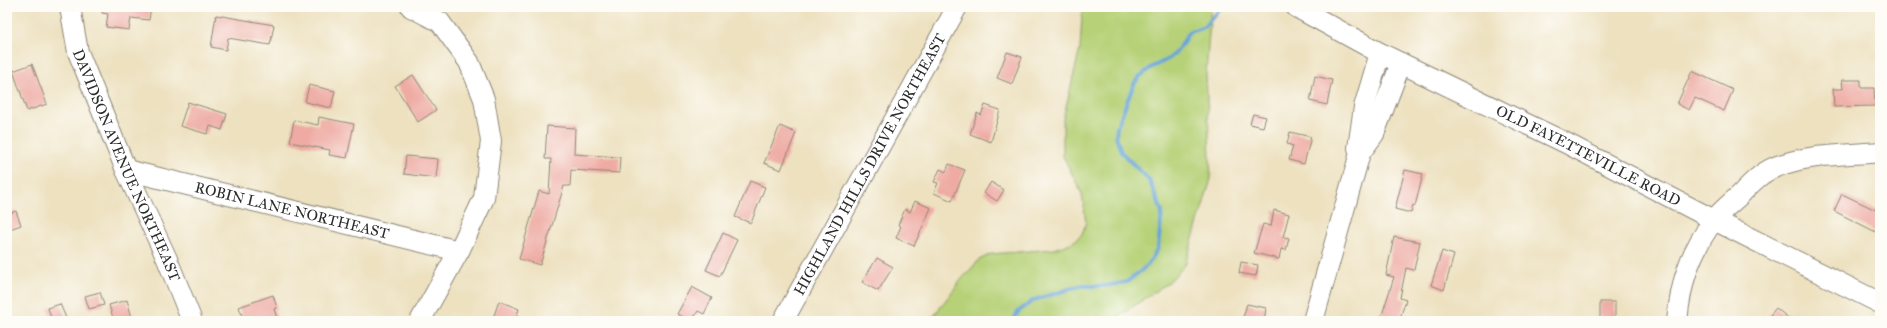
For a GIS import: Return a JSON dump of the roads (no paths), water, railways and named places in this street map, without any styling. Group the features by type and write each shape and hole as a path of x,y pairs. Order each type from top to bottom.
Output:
{"street":[{"name":"DAVIDSON AVENUE NORTHEAST","path":"70,7 78,52 126,170 167,259 192,321"},
{"path":"411,7 440,22 469,62 484,99 491,141 484,198 459,251 420,321"},
{"name":"HIGHLAND HILLS DRIVE NORTHEAST","path":"783,321 957,7"},
{"name":"OLD FAYETTEVILLE ROAD","path":"1296,7 1380,53 1564,142 1714,220 1880,303"},
{"path":"1360,153 1358,148 1364,107 1380,53"},
{"path":"1313,321 1360,153 1374,134 1401,63"},
{"path":"1677,321 1687,268 1697,243 1706,233 1714,220 1752,181 1764,172 1783,164 1810,158 1880,152"},
{"name":"ROBIN LANE NORTHEAST","path":"126,170 459,251"}],"waterway":[{"path":"1012,321 1019,311 1034,300 1079,286 1105,286 1127,282 1148,265 1158,248 1162,212 1149,180 1121,152 1116,136 1117,127 1134,84 1139,77 1152,67 1170,58 1181,46 1188,33 1204,27 1222,7"}]}
